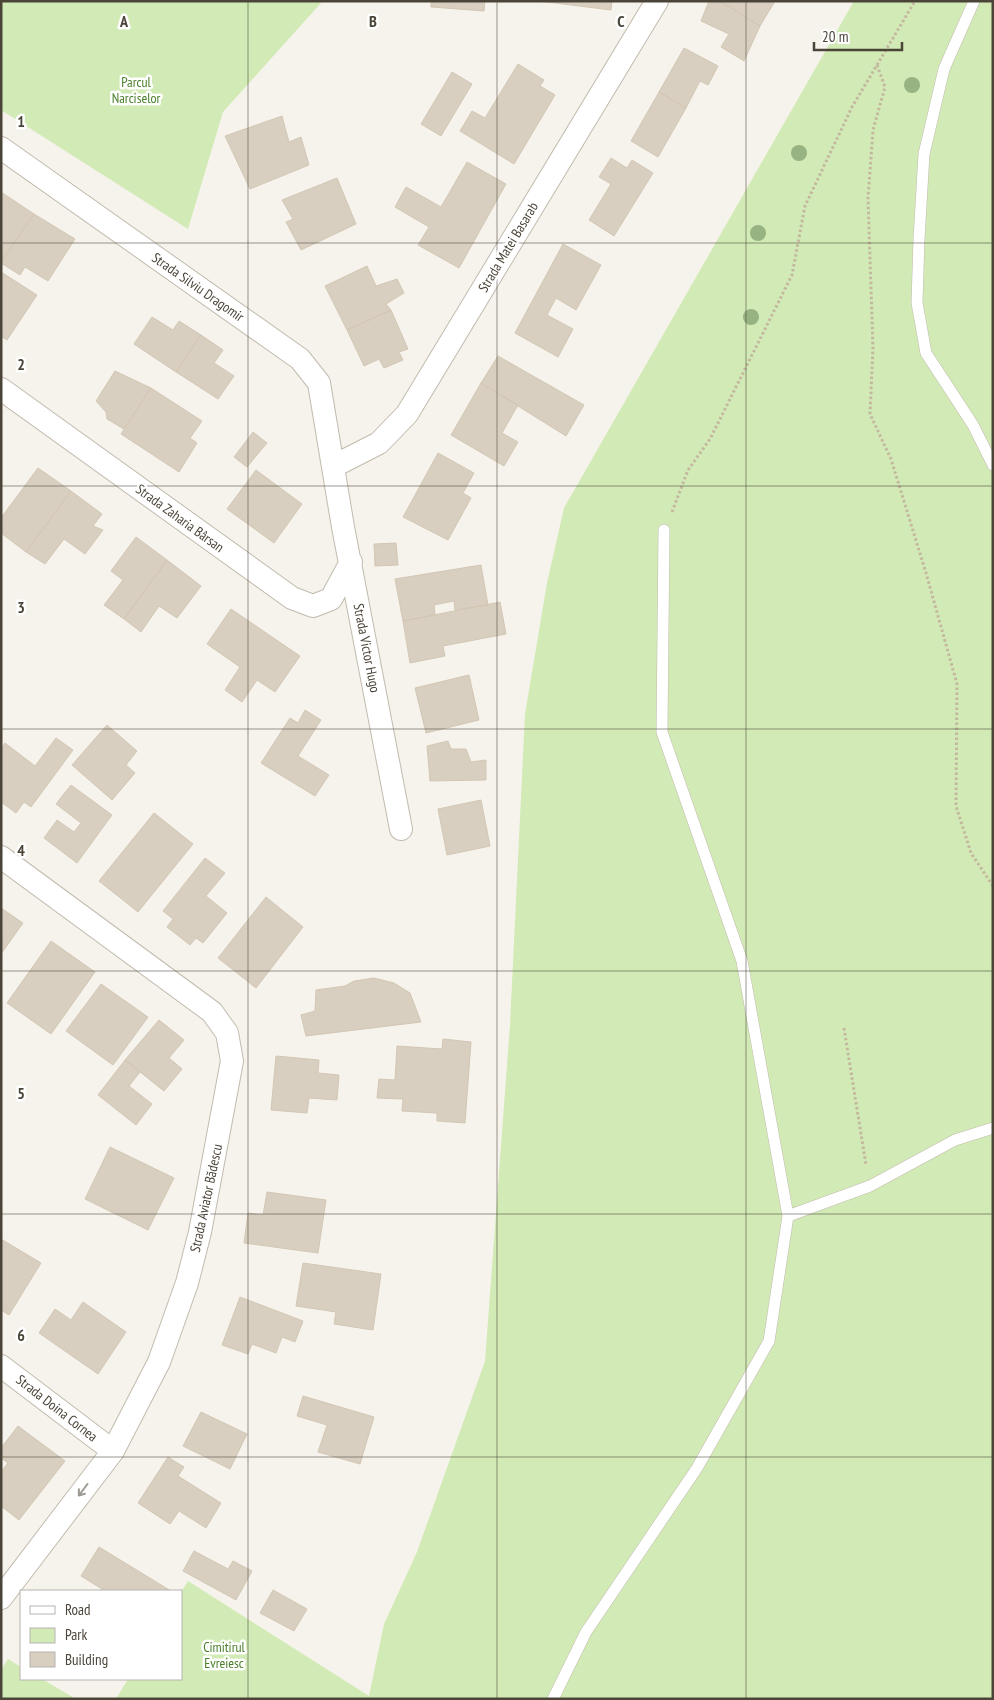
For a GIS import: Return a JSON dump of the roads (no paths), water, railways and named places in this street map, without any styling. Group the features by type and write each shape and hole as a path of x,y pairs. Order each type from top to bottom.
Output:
{"street":[{"name":"Strada Matei Basarab","path":"334,466 380,443 407,414 657,1"},
{"name":"Strada Silviu Dragomir","path":"1,148 300,359 319,383 334,466"},
{"name":"Strada Zaharia Bârsan","path":"1,389 292,598 313,606 331,599 351,562"},
{"name":"Strada Victor Hugo","path":"334,466 402,829"},
{"name":"Strada Aviator Bădescu","path":"1,857 212,1012 227,1033 232,1061 200,1232 187,1283 159,1362 113,1451 1,1598"},
{"name":"Strada Doina Cornea","path":"1,1366 113,1451"}],"lane":[{"path":"974,1 944,69 924,154 918,239 917,303 926,353 973,425 993,464"},
{"path":"554,1699 586,1632 697,1468 769,1341 788,1216 742,960 662,732 664,530"},
{"path":"788,1216 870,1186 955,1140 993,1128"}],"park label":[{"name":"Parcul Narciselor","path":"136,90"},
{"name":"Cimitirul Evreiesc","path":"224,1655"}]}
